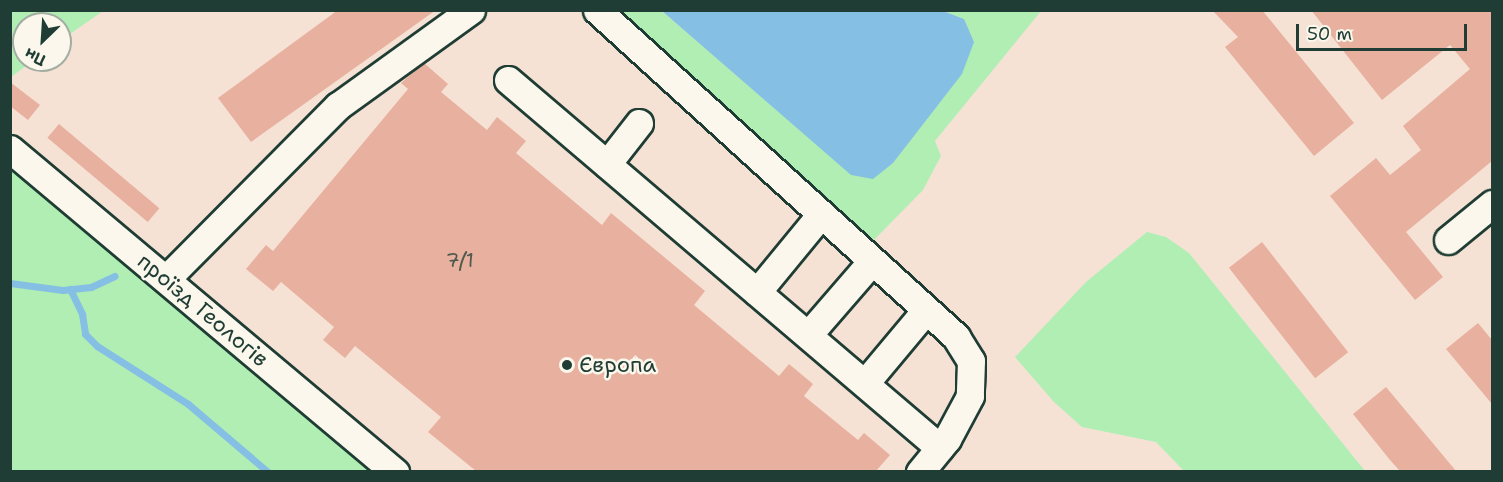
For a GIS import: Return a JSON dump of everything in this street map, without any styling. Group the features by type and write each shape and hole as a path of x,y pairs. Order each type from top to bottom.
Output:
{"street":[{"path":"166,279 338,106 471,10"},
{"path":"597,10 956,337 971,361 970,396 940,448 920,471"},
{"path":"508,80 940,448"},
{"path":"607,164 639,123"},
{"name":"проїзд Геологів","path":"10,148 395,471"},
{"path":"1448,240 1492,204"},
{"path":"758,292 821,214"},
{"path":"808,335 872,261"},
{"path":"865,383 926,310"}],"shaded area":[{"path":"103,10 1492,11 1492,471 411,471 11,135 10,77 17,72 72,72 72,32"}],"green space":[{"path":"11,10 103,10 72,33 72,12 12,12 12,72 18,72 11,77"},
{"path":"614,11 662,11 851,174 893,163 922,122 964,19 943,11 1041,11 935,141 941,156 923,190 872,242"},
{"path":"11,159 385,471 11,471"},
{"path":"1147,232 1166,237 1189,253 1365,471 1184,471 1156,442 1082,427 1054,402 1015,357 1086,282"}],"water":[{"path":"662,11 943,11 964,19 974,42 962,74 893,163 873,179 851,175"}],"building":[{"path":"338,10 436,10 251,142 218,98"},
{"path":"1212,10 1262,10 1354,123 1314,156 1225,47 1238,37"},
{"path":"1311,10 1492,10 1492,161 1406,232 1443,277 1415,300 1330,196 1376,158 1390,175 1421,150 1403,126 1470,69 1450,45 1382,100"},
{"path":"424,63 448,84 441,92 487,130 497,117 526,141 516,153 602,225 611,213 705,291 694,305 779,376 789,364 813,384 804,396 858,440 864,433 890,455 876,471 476,471 428,432 441,417 355,346 345,358 323,340 334,327 281,282 273,291 246,269 266,245 273,251 408,89 401,83"},
{"path":"10,82 40,105 28,120 10,106"},
{"path":"59,124 159,208 148,222 47,138"},
{"path":"1262,242 1348,352 1315,378 1229,268"},
{"path":"1478,323 1492,340 1492,404 1446,349"},
{"path":"1386,387 1456,471 1400,471 1390,460 1353,414"}],"waterway":[{"path":"10,283 63,290 91,287 115,276"},
{"path":"70,289 82,314 85,334 97,346 188,404 268,472"}],"place":[{"name":"Європа","path":"567,365"}]}
